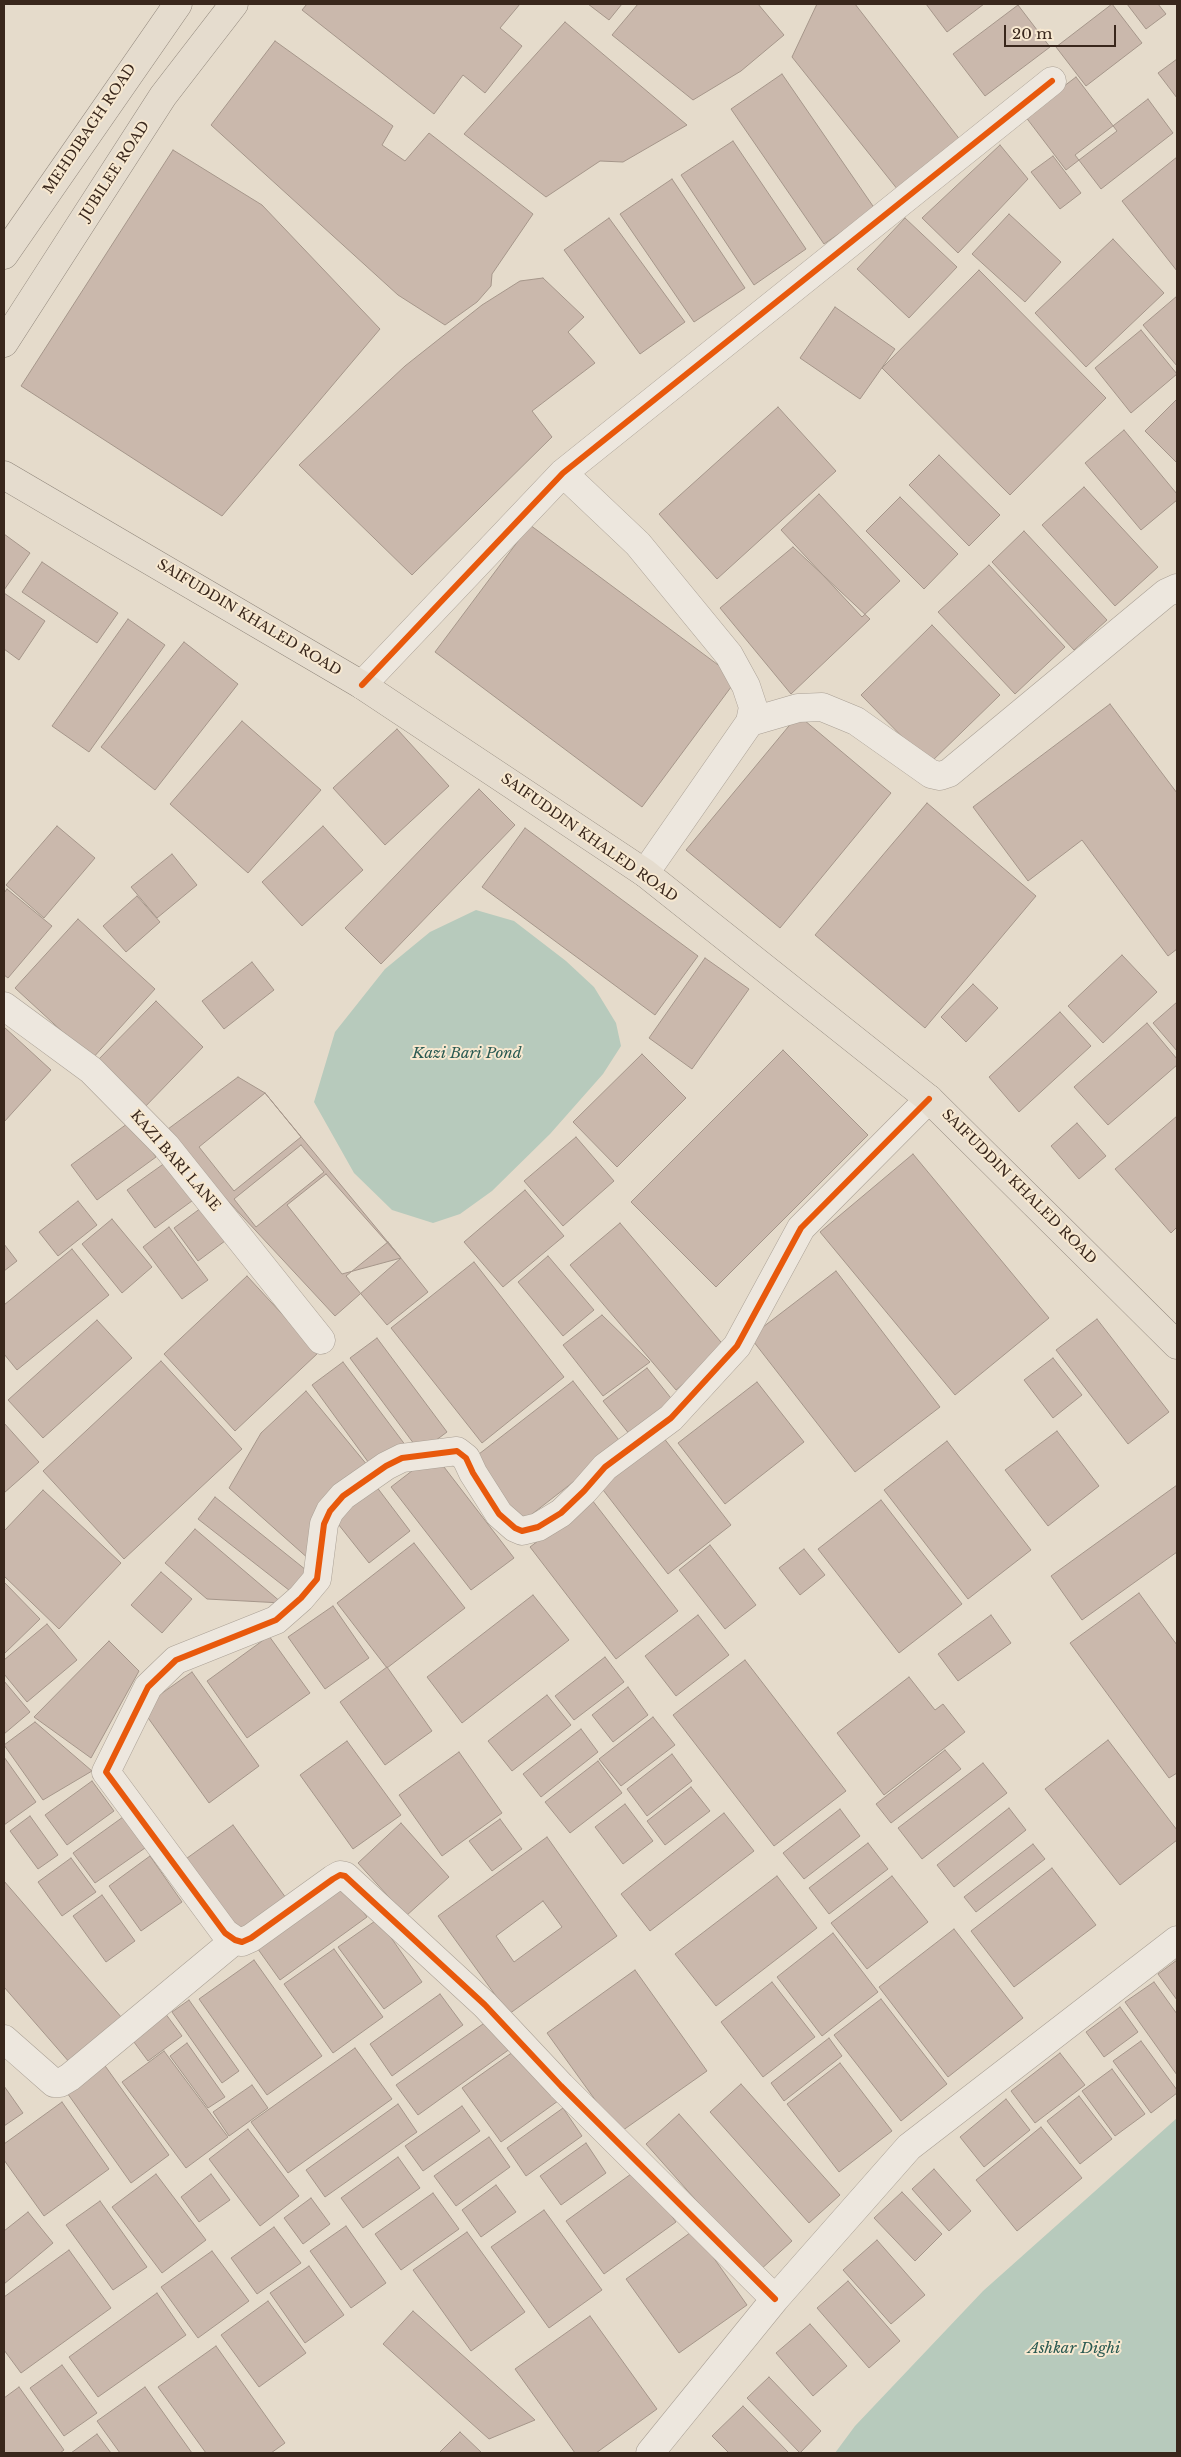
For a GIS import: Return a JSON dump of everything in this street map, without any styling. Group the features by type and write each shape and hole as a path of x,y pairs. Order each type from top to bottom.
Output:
{"main road":[{"name":"MEHDIBAGH ROAD","path":"4,255 178,4"},
{"name":"JUBILEE ROAD","path":"4,343 163,96 234,4"},
{"name":"SAIFUDDIN KHALED ROAD","path":"4,475 362,685 645,874 929,1098 1177,1345"}],"street":[{"path":"362,685 563,473 1052,80"},
{"path":"563,473 638,544 729,654 753,707 750,722 645,874"},
{"path":"750,722 798,708 822,707 856,721 931,774 940,776 949,774 1166,593 1177,588"},
{"name":"KAZI BARI LANE","path":"4,1006 91,1070 152,1132 321,1340"},
{"path":"775,2299 561,2086 485,2005 345,1876 340,1875 333,1879 251,1938 242,1942 235,1940 225,1933 106,1772 148,1687 176,1660 276,1620 301,1598 317,1579 324,1524 330,1511 343,1496 368,1476 402,1458 445,1451 457,1451 463,1453 477,1480 499,1514 522,1532 538,1527 561,1513 605,1467 671,1418 737,1346 801,1228 929,1098"},
{"path":"4,2039 54,2083 60,2083 235,1940"},
{"path":"650,2453 775,2299 909,2147 1177,1940"}],"water":[{"name":"Kazi Bari Pond","path":"476,910 514,921 566,961 594,987 616,1023 621,1046 603,1074 550,1134 492,1191 460,1214 433,1223 392,1210 354,1173 314,1102 335,1032 385,969 430,932"},
{"name":"Ashkar Dighi","path":"1177,2118 1177,2453 835,2453 855,2426 983,2291"}],"building":[{"path":"307,4 520,4 500,28 522,46 485,93 463,75 434,114 302,10"},
{"path":"588,4 622,4 609,20"},
{"path":"638,4 758,4 784,35 741,71 693,100 612,35"},
{"path":"817,4 855,4 961,141 898,190 792,57"},
{"path":"926,4 984,4 947,32"},
{"path":"1112,4 1142,43 1086,86 1056,47"},
{"path":"1127,4 1158,4 1166,14 1146,29"},
{"path":"1018,5 1050,47 985,96 953,54"},
{"path":"565,22 687,125 623,162 600,161 546,197 464,134"},
{"path":"275,41 393,126 382,145 405,161 429,133 533,214 492,274 491,286 477,302 445,325 398,295 211,125"},
{"path":"1177,59 1177,98 1158,73"},
{"path":"782,74 875,209 824,244 731,109"},
{"path":"1076,77 1117,131 1066,170 1025,116"},
{"path":"1148,99 1173,133 1101,189 1075,155"},
{"path":"733,141 806,249 754,285 681,175"},
{"path":"1000,145 1028,179 958,253 922,218"},
{"path":"173,150 262,205 380,329 222,516 21,386"},
{"path":"1053,156 1081,193 1060,209 1031,172"},
{"path":"1177,157 1177,271 1122,201"},
{"path":"672,179 745,288 694,322 620,214"},
{"path":"1009,214 1061,262 1025,302 972,254"},
{"path":"609,218 685,322 640,354 564,250"},
{"path":"905,218 957,267 909,318 857,269"},
{"path":"1113,239 1164,293 1086,367 1035,313"},
{"path":"979,270 1106,398 1010,495 882,368"},
{"path":"543,278 584,317 568,332 595,363 532,411 552,437 412,575 299,465 405,366 482,305 520,281"},
{"path":"1177,296 1177,366 1143,325"},
{"path":"835,307 895,349 860,399 800,358"},
{"path":"1141,330 1177,374 1131,413 1095,368"},
{"path":"1177,399 1177,463 1145,431"},
{"path":"778,407 836,471 717,579 659,514"},
{"path":"1124,430 1177,494 1177,500 1141,530 1085,463"},
{"path":"939,455 1000,515 969,546 909,485"},
{"path":"1084,487 1158,567 1115,606 1042,525"},
{"path":"819,494 900,581 862,617 781,530"},
{"path":"900,497 958,554 924,589 866,531"},
{"path":"530,525 737,679 642,807 435,652"},
{"path":"1024,531 1107,620 1074,650 992,562"},
{"path":"4,534 30,553 4,590"},
{"path":"793,547 870,619 791,694 720,608"},
{"path":"42,562 118,613 97,643 22,592"},
{"path":"989,565 1065,647 1015,694 938,612"},
{"path":"4,593 45,621 19,660 4,649"},
{"path":"128,619 165,645 89,752 52,726"},
{"path":"932,625 1000,695 929,764 861,695"},
{"path":"184,642 238,684 155,790 101,747"},
{"path":"1110,704 1177,793 1177,949 1168,956 1082,840 1028,881 973,807"},
{"path":"798,715 891,793 780,928 686,850"},
{"path":"242,721 321,790 248,873 170,804"},
{"path":"397,729 449,786 385,845 333,788"},
{"path":"479,789 515,825 381,964 345,928"},
{"path":"927,803 1036,896 925,1028 815,935"},
{"path":"57,826 95,858 44,918 6,885"},
{"path":"323,826 363,870 302,926 262,882"},
{"path":"525,828 698,956 655,1015 482,887"},
{"path":"172,854 197,885 157,918 131,887"},
{"path":"7,889 52,926 8,978 4,975 4,893"},
{"path":"137,896 160,922 126,952 103,926"},
{"path":"78,919 155,989 92,1059 15,988"},
{"path":"1122,955 1157,992 1103,1043 1068,1006"},
{"path":"705,958 749,989 692,1069 649,1038"},
{"path":"252,962 274,990 224,1029 202,1001"},
{"path":"973,984 998,1008 966,1042 941,1017"},
{"path":"156,1001 203,1047 141,1111 94,1064"},
{"path":"1177,1002 1177,1051 1153,1023"},
{"path":"1060,1012 1091,1046 1019,1112 989,1077"},
{"path":"1147,1023 1177,1059 1177,1065 1108,1125 1074,1087"},
{"path":"4,1027 51,1070 4,1122"},
{"path":"783,1050 868,1135 716,1287 631,1202"},
{"path":"642,1054 686,1098 617,1167 573,1122"},
{"path":"238,1077 265,1093 401,1258 335,1316 164,1132"},
{"path":"265,1093 301,1137 234,1191 199,1147"},
{"path":"1177,1116 1177,1227 1171,1233 1115,1169"},
{"path":"131,1121 156,1157 97,1200 71,1165"},
{"path":"1077,1123 1106,1156 1079,1179 1051,1146"},
{"path":"576,1137 614,1181 563,1226 524,1181"},
{"path":"301,1145 324,1172 256,1227 234,1199"},
{"path":"913,1154 1049,1318 955,1395 820,1232"},
{"path":"169,1160 196,1198 155,1228 127,1190"},
{"path":"326,1174 401,1258 342,1274 287,1205"},
{"path":"525,1190 564,1236 503,1287 464,1242"},
{"path":"78,1201 97,1225 58,1256 39,1232"},
{"path":"205,1205 229,1238 198,1261 174,1228"},
{"path":"112,1219 152,1267 122,1293 82,1244"},
{"path":"620,1223 726,1348 676,1390 570,1265"},
{"path":"169,1227 208,1280 182,1299 143,1247"},
{"path":"388,1242 428,1292 387,1325 346,1276"},
{"path":"4,1244 17,1261 4,1271"},
{"path":"72,1249 109,1295 17,1370 4,1354 4,1305"},
{"path":"548,1256 594,1310 563,1336 518,1282"},
{"path":"474,1262 564,1377 482,1443 391,1328"},
{"path":"836,1271 940,1407 855,1472 750,1337"},
{"path":"247,1276 318,1353 235,1431 164,1354"},
{"path":"602,1315 650,1362 603,1396 563,1345"},
{"path":"1097,1319 1169,1412 1128,1444 1056,1350"},
{"path":"97,1320 132,1358 43,1438 8,1400"},
{"path":"377,1338 447,1432 420,1452 350,1358"},
{"path":"1053,1358 1082,1395 1053,1418 1024,1380"},
{"path":"161,1361 242,1449 124,1559 43,1471"},
{"path":"343,1362 406,1446 374,1470 312,1385"},
{"path":"647,1368 678,1407 634,1440 603,1401"},
{"path":"573,1381 622,1444 518,1525 470,1461"},
{"path":"757,1382 804,1442 725,1504 678,1443"},
{"path":"306,1391 368,1466 310,1560 229,1488 261,1433"},
{"path":"4,1423 39,1462 4,1493"},
{"path":"1057,1431 1099,1486 1048,1526 1005,1470"},
{"path":"663,1437 731,1525 668,1574 600,1486"},
{"path":"947,1441 1031,1550 968,1599 884,1490"},
{"path":"434,1454 514,1558 471,1590 391,1487"},
{"path":"373,1482 410,1531 369,1563 331,1515"},
{"path":"1177,1485 1177,1552 1082,1620 1051,1576"},
{"path":"43,1490 121,1563 59,1629 4,1576 4,1531"},
{"path":"215,1497 311,1574 294,1594 198,1519"},
{"path":"592,1500 678,1611 616,1659 530,1547"},
{"path":"881,1500 962,1604 899,1653 818,1549"},
{"path":"195,1529 282,1603 207,1599 165,1563"},
{"path":"414,1543 465,1608 387,1668 337,1603"},
{"path":"710,1545 756,1605 725,1629 679,1570"},
{"path":"804,1549 825,1575 800,1595 779,1568"},
{"path":"161,1572 192,1599 162,1633 131,1605"},
{"path":"4,1582 40,1619 4,1654"},
{"path":"1139,1593 1177,1645 1177,1773 1169,1778 1070,1643"},
{"path":"533,1595 569,1640 462,1723 427,1677"},
{"path":"333,1606 369,1658 325,1689 288,1637"},
{"path":"698,1615 729,1655 676,1696 645,1656"},
{"path":"991,1615 1011,1643 958,1681 938,1654"},
{"path":"47,1624 77,1660 27,1702 4,1674 4,1660"},
{"path":"269,1636 310,1693 247,1738 207,1681"},
{"path":"109,1641 139,1671 91,1758 34,1717"},
{"path":"605,1657 624,1682 574,1720 555,1696"},
{"path":"745,1660 846,1791 774,1846 673,1715"},
{"path":"387,1667 432,1731 385,1765 340,1702"},
{"path":"192,1672 259,1766 209,1803 141,1708"},
{"path":"909,1677 935,1710 943,1704 965,1732 884,1795 837,1733"},
{"path":"4,1681 30,1712 4,1734"},
{"path":"628,1687 648,1715 613,1742 592,1715"},
{"path":"547,1695 571,1725 512,1771 488,1741"},
{"path":"653,1717 675,1745 621,1786 599,1759"},
{"path":"35,1722 92,1771 43,1800 4,1745"},
{"path":"581,1729 598,1752 541,1797 523,1774"},
{"path":"1108,1740 1177,1830 1177,1840 1120,1885 1045,1789"},
{"path":"347,1741 401,1815 353,1849 300,1775"},
{"path":"945,1750 961,1769 891,1823 876,1804"},
{"path":"459,1752 502,1813 442,1856 399,1795"},
{"path":"672,1754 692,1781 647,1816 627,1789"},
{"path":"4,1757 36,1802 4,1825"},
{"path":"598,1761 622,1793 570,1833 545,1802"},
{"path":"983,1763 1007,1793 922,1859 898,1828"},
{"path":"92,1781 114,1811 67,1845 45,1815"},
{"path":"691,1787 710,1811 665,1845 647,1821"},
{"path":"625,1804 653,1841 623,1864 595,1827"},
{"path":"1009,1808 1026,1830 954,1887 937,1865"},
{"path":"840,1809 860,1836 804,1879 783,1853"},
{"path":"724,1813 754,1851 650,1931 621,1894"},
{"path":"30,1816 58,1855 38,1869 10,1831"},
{"path":"123,1817 145,1848 95,1883 73,1853"},
{"path":"500,1819 522,1849 492,1871 469,1841"},
{"path":"401,1823 449,1877 406,1916 358,1863"},
{"path":"233,1825 286,1898 235,1933 183,1861"},
{"path":"547,1837 617,1936 509,2014 438,1916","holes":["543,1901 562,1927 514,1962 496,1936"]},
{"path":"868,1843 888,1869 829,1914 809,1888"},
{"path":"1033,1844 1045,1859 976,1912 964,1897"},
{"path":"150,1856 182,1902 141,1931 109,1886"},
{"path":"71,1858 96,1892 62,1916 38,1882"},
{"path":"1052,1868 1096,1925 1014,1987 971,1931"},
{"path":"777,1876 817,1928 716,2006 675,1954"},
{"path":"892,1876 928,1922 867,1969 831,1923"},
{"path":"4,1881 122,2018 70,2063 4,1987"},
{"path":"342,1883 367,1917 280,1980 255,1945"},
{"path":"102,1895 135,1941 106,1962 73,1916"},
{"path":"378,1919 422,1982 384,2009 338,1947"},
{"path":"954,1929 1023,2018 948,2077 879,1987"},
{"path":"833,1933 878,1992 822,2036 777,1977"},
{"path":"334,1949 383,2017 333,2053 284,1984"},
{"path":"254,1960 322,2056 267,2095 199,1999"},
{"path":"1177,1960 1177,2000 1158,1974"},
{"path":"635,1970 707,2071 619,2133 547,2033"},
{"path":"772,1982 815,2037 763,2077 721,2022"},
{"path":"1154,1982 1177,2014 1177,2075 1125,2002"},
{"path":"440,1994 463,2025 392,2076 370,2044"},
{"path":"881,1999 947,2084 901,2121 834,2035"},
{"path":"189,2000 239,2071 222,2083 172,2012"},
{"path":"1120,2007 1138,2032 1104,2057 1086,2032"},
{"path":"165,2013 182,2036 148,2061 131,2038"},
{"path":"493,2017 514,2046 418,2115 396,2085"},
{"path":"829,2038 842,2056 784,2101 771,2083"},
{"path":"1141,2041 1177,2090 1177,2093 1151,2113 1113,2061"},
{"path":"187,2043 225,2097 208,2108 170,2056"},
{"path":"520,2047 558,2101 501,2142 462,2088"},
{"path":"355,2048 392,2099 288,2173 251,2122"},
{"path":"164,2051 228,2137 186,2168 122,2082"},
{"path":"1060,2053 1085,2085 1035,2123 1011,2091"},
{"path":"103,2063 169,2155 131,2183 65,2090"},
{"path":"840,2063 892,2131 839,2172 787,2104"},
{"path":"1112,2069 1145,2114 1115,2136 1082,2091"},
{"path":"741,2084 840,2195 809,2223 710,2112"},
{"path":"252,2085 268,2108 229,2136 213,2112"},
{"path":"4,2086 23,2113 4,2126"},
{"path":"1079,2096 1112,2139 1080,2164 1047,2121"},
{"path":"1006,2099 1030,2130 984,2167 960,2137"},
{"path":"62,2102 109,2169 44,2216 4,2160 4,2144"},
{"path":"398,2104 417,2132 325,2197 306,2170"},
{"path":"462,2106 480,2131 423,2171 405,2146"},
{"path":"563,2108 582,2136 526,2176 507,2148"},
{"path":"679,2114 792,2241 759,2271 646,2144"},
{"path":"1041,2127 1082,2178 1017,2231 976,2180"},
{"path":"248,2129 299,2196 260,2226 209,2159"},
{"path":"489,2137 510,2167 456,2206 434,2176"},
{"path":"586,2143 606,2173 561,2205 540,2176"},
{"path":"398,2157 420,2188 363,2228 341,2198"},
{"path":"638,2169 676,2222 604,2274 566,2221"},
{"path":"934,2169 971,2211 949,2231 912,2189"},
{"path":"156,2174 206,2240 162,2273 112,2207"},
{"path":"211,2174 230,2200 199,2222 181,2197"},
{"path":"496,2185 516,2212 481,2237 462,2210"},
{"path":"902,2192 942,2234 915,2261 874,2218"},
{"path":"433,2193 459,2229 401,2270 375,2234"},
{"path":"311,2198 330,2224 303,2244 284,2218"},
{"path":"100,2201 147,2267 113,2290 66,2225"},
{"path":"544,2210 602,2290 549,2328 491,2247"},
{"path":"28,2212 53,2243 4,2284 4,2231"},
{"path":"346,2226 386,2283 351,2308 310,2251"},
{"path":"274,2227 301,2263 257,2294 231,2258"},
{"path":"694,2230 747,2305 679,2353 626,2279"},
{"path":"467,2232 525,2312 471,2351 413,2270"},
{"path":"877,2240 925,2295 891,2324 843,2270"},
{"path":"69,2250 111,2308 21,2373 4,2350 4,2297"},
{"path":"212,2251 249,2301 198,2338 161,2287"},
{"path":"309,2266 344,2315 305,2343 270,2293"},
{"path":"848,2281 900,2341 869,2368 817,2308"},
{"path":"157,2293 186,2335 98,2397 69,2357"},
{"path":"268,2301 306,2353 259,2387 221,2335"},
{"path":"413,2311 535,2420 489,2439 383,2344"},
{"path":"590,2316 657,2409 596,2453 575,2453 515,2369"},
{"path":"810,2324 847,2366 813,2396 776,2353"},
{"path":"216,2346 285,2443 271,2453 206,2453 158,2387"},
{"path":"62,2365 97,2413 64,2436 30,2388"},
{"path":"769,2377 821,2431 800,2453 747,2398"},
{"path":"19,2387 64,2450 60,2453 4,2453 4,2398"},
{"path":"145,2387 192,2453 120,2453 97,2421"},
{"path":"743,2406 789,2453 729,2453 712,2436"},
{"path":"460,2432 482,2453 439,2453"},
{"path":"97,2434 111,2453 71,2453"}],"cycle path":[{"path":"362,685 563,473 1052,81"},
{"path":"775,2299 561,2086 485,2005 345,1876 340,1875 333,1879 251,1938 242,1942 235,1940 225,1933 106,1772 148,1687 176,1660 276,1620 301,1598 317,1579 324,1524 330,1511 343,1496 386,1466 402,1458 457,1451 466,1458 473,1473 499,1514 515,1528 522,1531 538,1527 561,1513 605,1467 671,1418 737,1346 801,1228 929,1099"}]}
